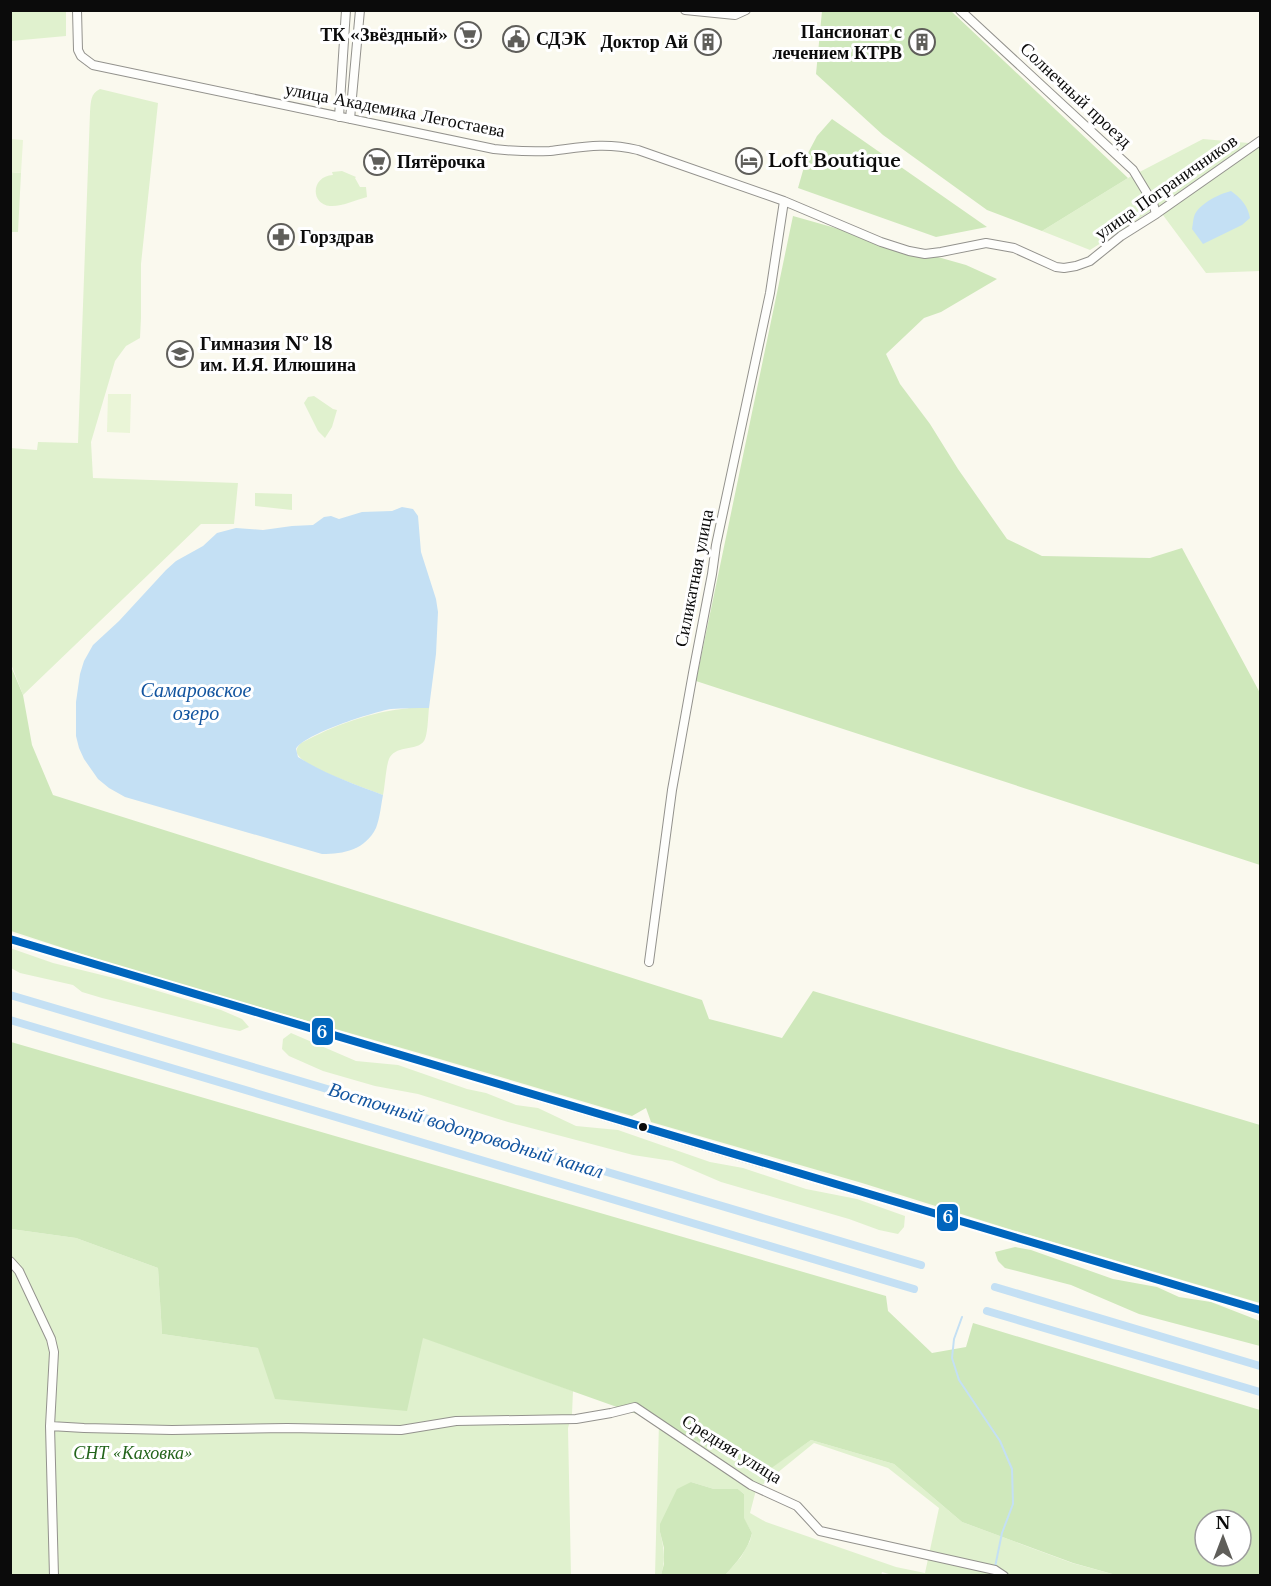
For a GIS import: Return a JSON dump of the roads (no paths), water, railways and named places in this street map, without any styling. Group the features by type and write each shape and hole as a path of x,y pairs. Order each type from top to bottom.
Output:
{"street":[{"name":"улица Академика Легостаева","path":"77,10 78,50 81,57 93,65 494,149 539,151 585,146 620,146 638,150 784,201 881,242 925,254 986,243 1014,248 1056,267 1076,266 1090,261"},
{"path":"339,117 346,10"},
{"path":"350,119 360,10"},
{"path":"685,10 735,15 746,10"},
{"name":"Солнечный проезд","path":"960,10 1132,170 1153,204 1156,214"},
{"name":"улица Пограничников","path":"1090,261 1121,236 1260,141"},
{"name":"Силикатная улица","path":"649,962 672,790 716,545 770,293 784,201"},
{"path":"10,939 643,1129 943,1215 1260,1310"},
{"path":"10,1261 19,1271 51,1339 54,1352 50,1426 54,1575"},
{"name":"Средняя улица","path":"50,1426 172,1430 287,1428 401,1430 456,1421 576,1419 635,1407 751,1485 797,1506 820,1531 995,1570 1004,1575"}],"water":[{"path":"1231,191 1238,196 1248,210 1250,218 1242,225 1203,244 1192,229 1195,214 1201,206"},
{"name":"Самаровское озеро","path":"402,507 413,509 418,516 421,552 438,612 436,654 429,708 391,709 370,714 312,737 296,749 298,757 319,769 383,795 376,828 366,841 346,852 322,854 125,797 98,779 84,759 76,736 76,702 84,661 93,645 176,561 203,546 217,533 236,528 263,530 313,525 324,517 331,516 339,519 362,512 392,511"}],"waterway":[{"name":"Восточный водопроводный канал","path":"10,995 921,1265"},
{"name":"Восточный водопроводный канал","path":"10,1020 914,1289"},
{"name":"Восточный водопроводный канал","path":"995,1287 1260,1366"},
{"name":"Восточный водопроводный канал","path":"987,1311 1260,1392"},
{"path":"962,1317 954,1339 952,1358 959,1380 1000,1441 1012,1469 1013,1504 1002,1533 995,1567"}],"place":[{"name":"ТК «Звёздный»","path":"468,35"},
{"name":"СДЭК","path":"516,39"},
{"name":"Доктор Ай","path":"708,42"},
{"name":"Пансионат с лечением КТРВ","path":"922,42"},
{"name":"Loft Boutique","path":"749,161"},
{"name":"Пятёрочка","path":"377,162"},
{"name":"Горздрав","path":"281,237"},
{"name":"Гимназия № 18 им. И.Я. Илюшина","path":"180,354"}],"park label":[{"name":"СНТ «Каховка»","path":"133,1453"}]}
